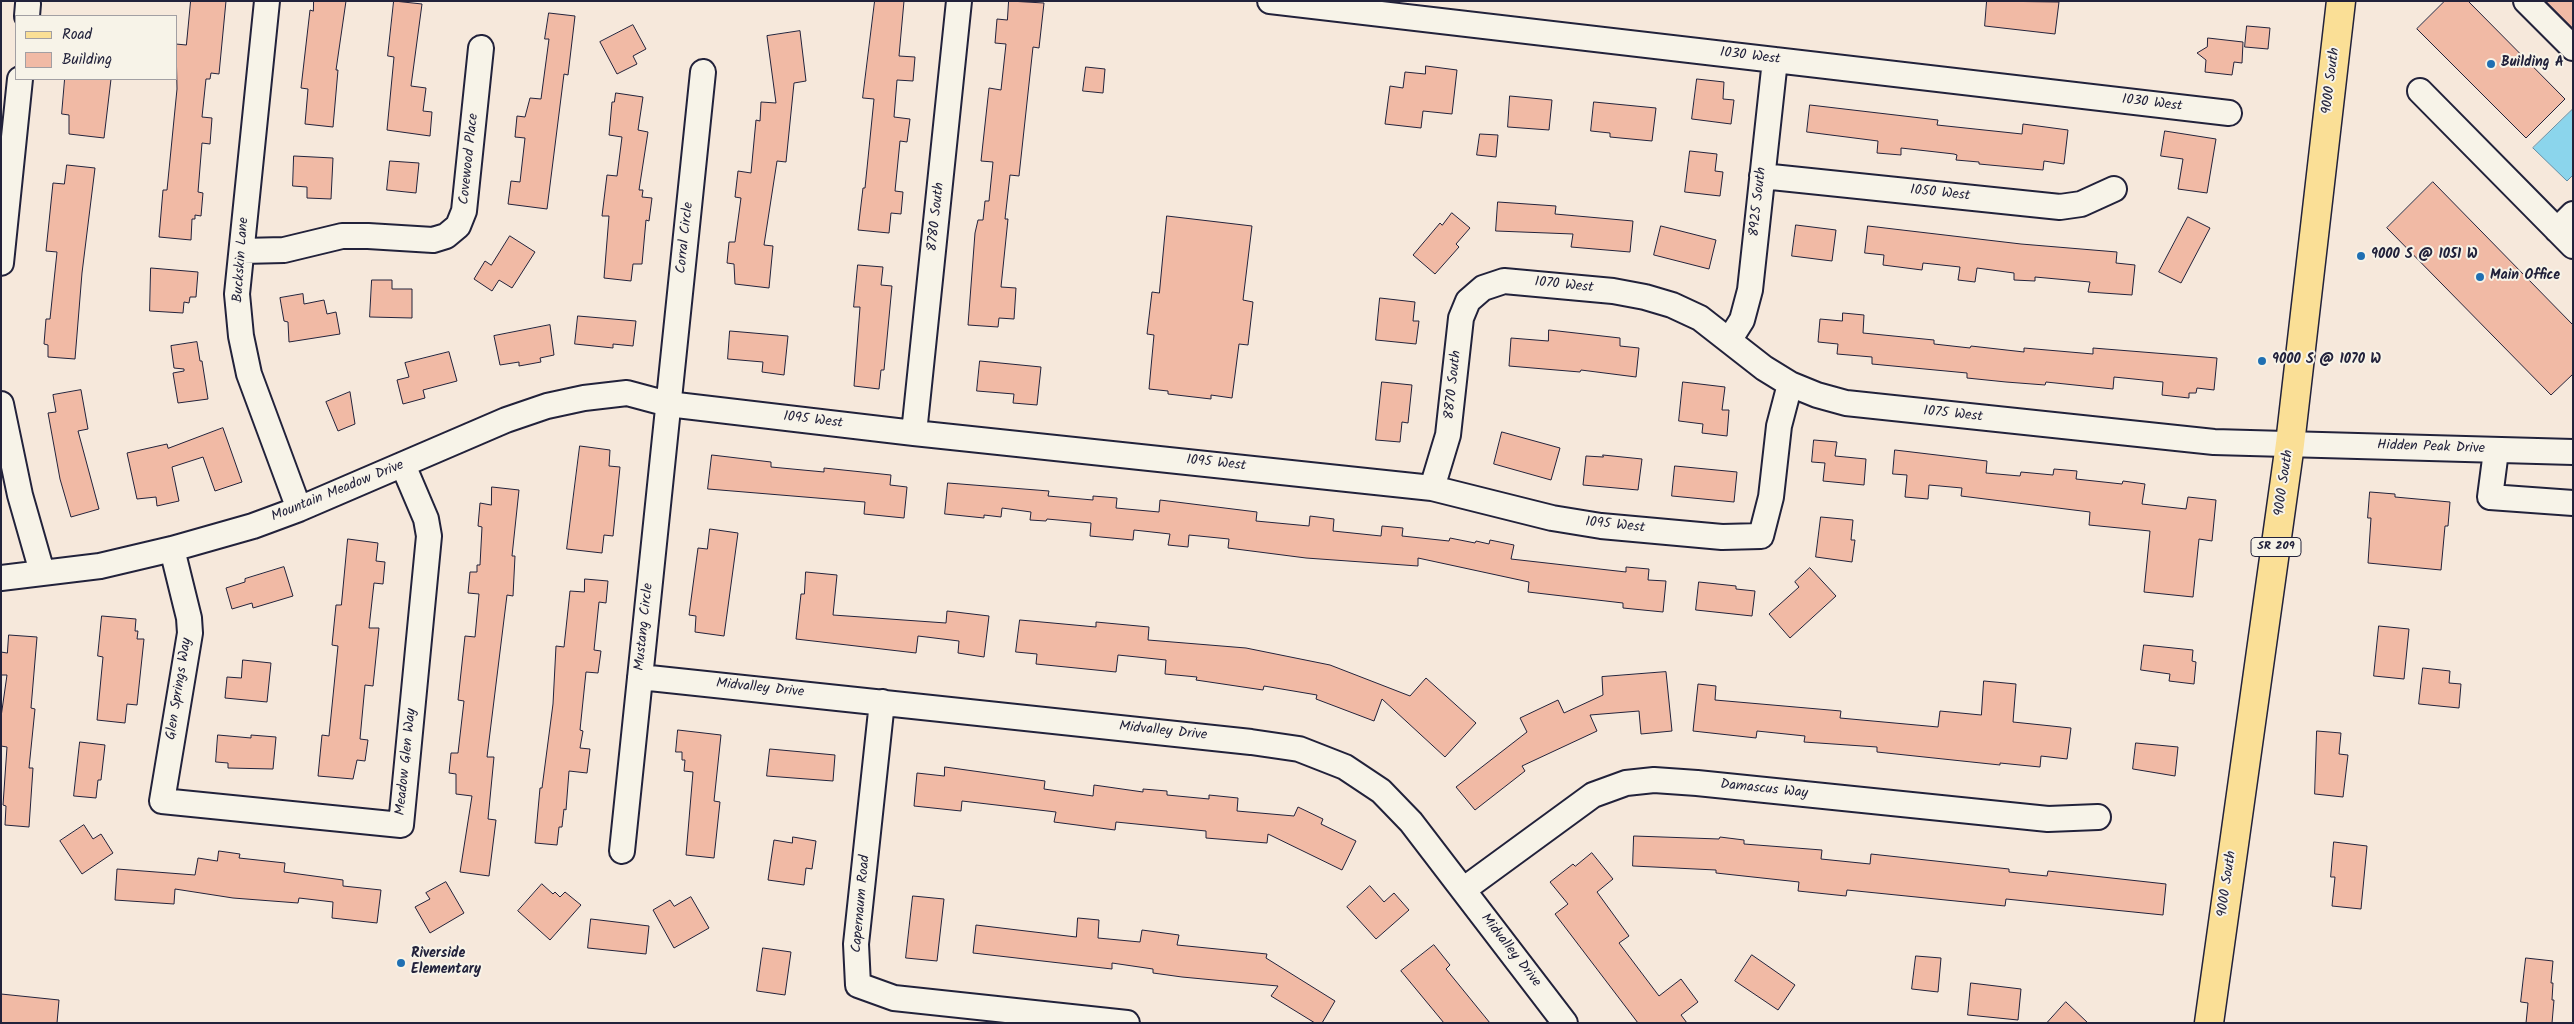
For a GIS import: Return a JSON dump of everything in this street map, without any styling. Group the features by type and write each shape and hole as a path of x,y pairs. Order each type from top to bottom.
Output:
{"main road":[{"name":"9000 South","path":"2209,1023 2290,444 2341,1"}],"street":[{"name":"Buckskin Lane","path":"267,1 238,294 241,336 249,374 299,510"},
{"name":"8780 South","path":"914,433 960,1"},
{"name":"1030 West","path":"1270,1 2229,113"},
{"path":"2526,1 2573,48"},
{"name":"Covewood Place","path":"242,251 284,250 342,236 433,240 446,236 458,226 464,211 481,48"},
{"name":"8925 South","path":"1730,339 1742,320 1750,290 1775,60"},
{"name":"Corral Circle","path":"668,404 703,72"},
{"path":"1,262 5,191 20,80"},
{"path":"2420,91 2567,230"},
{"name":"1050 West","path":"1762,176 2060,206 2080,204 2114,189"},
{"name":"1070 West","path":"1483,288 1504,281 1526,282 1612,291 1645,297"},
{"name":"8870 South","path":"1432,488 1448,435 1461,318 1468,301 1483,288"},
{"name":"1075 West","path":"1645,297 1672,305 1700,318 1730,339 1764,368 1790,384 1817,395 1846,403 2214,442 2290,444"},
{"name":"1095 West","path":"668,404 914,433 1432,488 1552,518 1601,526 1722,537 1761,536 1771,497 1779,426 1790,384"},
{"name":"Mountain Meadow Drive","path":"1,578 100,566 172,549 299,510 506,420 547,406 584,398 627,393 668,404"},
{"path":"1,404 20,495 42,572"},
{"name":"Mustang Circle","path":"622,851 668,404"},
{"name":"Hidden Peak Drive","path":"2290,444 2573,452"},
{"path":"2496,451 2490,497 2573,503"},
{"name":"Meadow Glen Way","path":"162,801 401,825 429,536 426,519 404,465"},
{"name":"Glen Springs Way","path":"162,801 190,633 189,618 172,549"},
{"name":"Midvalley Drive","path":"640,677 1251,742 1299,749 1344,767 1381,792 1411,822 1565,1023"},
{"name":"Capernaum Road","path":"882,702 856,944 858,985 894,998 1127,1023"},
{"name":"Damascus Way","path":"1463,890 1593,795 1626,783 1654,780 1697,783 2048,819 2098,817"}],"water":[{"path":"2573,109 2573,175 2567,181 2533,148"}],"building":[{"path":"191,1 226,1 219,74 211,73 210,79 206,79 202,117 212,118 210,144 202,143 198,192 203,193 201,216 195,215 195,219 192,219 191,240 159,237 163,190 167,190 178,80 178,44 186,45"},
{"path":"314,1 346,1 336,70 338,70 333,127 305,124 308,89 301,88 310,10 313,11"},
{"path":"394,1 422,4 411,86 426,88 423,111 432,112 430,136 387,130 394,57 388,56"},
{"path":"875,1 904,1 899,56 915,57 913,81 897,80 894,117 910,119 907,142 900,141 895,191 903,192 901,214 891,213 889,233 858,230 863,188 865,188 874,99 863,98"},
{"path":"1009,1 1044,3 1039,48 1033,47 1019,176 1010,175 1005,219 1008,219 1001,287 1016,288 1014,319 999,318 998,327 968,325 975,233 978,220 983,220 985,201 989,201 993,162 981,161 989,88 1001,90 1006,44 995,43 997,19 1007,20"},
{"path":"1987,1 2059,2 2055,34 1985,26"},
{"name":"Building A","path":"2445,1 2468,1 2565,99 2526,138 2417,29"},
{"path":"2546,1 2573,1 2573,28"},
{"path":"549,13 575,16 568,75 564,74 547,209 508,204 511,181 520,182 525,138 515,137 517,116 525,117 530,98 541,99 549,39 545,39"},
{"path":"633,25 646,49 633,56 637,64 617,74 600,42"},
{"path":"2247,26 2270,28 2268,49 2245,47"},
{"path":"800,31 806,81 794,83 786,162 777,161 764,245 773,246 769,288 735,284 734,264 727,263 729,242 735,242 741,198 735,197 738,171 751,173 756,120 760,121 761,102 776,103 767,36"},
{"path":"2208,38 2243,42 2242,63 2234,62 2232,75 2205,72 2206,60 2197,53 2207,47"},
{"path":"1426,66 1457,70 1452,114 1423,111 1421,128 1385,124 1390,86 1403,88 1405,72 1425,74"},
{"path":"1086,67 1105,69 1103,93 1083,91"},
{"path":"1697,79 1724,82 1723,99 1734,100 1731,124 1692,119"},
{"path":"65,80 111,80 104,138 69,134 69,115 62,114"},
{"path":"616,93 643,97 638,130 648,132 639,190 643,190 642,197 652,198 649,221 646,220 642,264 633,264 631,281 604,278 609,216 602,216 607,175 617,176 622,137 609,135 612,102 614,102"},
{"path":"1510,96 1552,100 1549,130 1508,127"},
{"path":"1594,102 1656,108 1652,141 1610,137 1610,133 1591,131"},
{"path":"1810,105 1938,120 1937,125 2022,134 2023,124 2068,130 2064,164 2044,161 2043,170 1979,164 1979,162 1956,160 1957,155 1954,154 1901,148 1901,155 1877,153 1878,141 1807,132"},
{"path":"2165,131 2216,139 2207,193 2178,189 2183,159 2161,156"},
{"path":"1480,134 1498,135 1496,157 1477,155"},
{"path":"1690,151 1717,154 1715,171 1723,172 1720,196 1685,192"},
{"path":"294,156 333,158 331,199 307,198 307,187 293,186"},
{"path":"390,161 419,163 416,193 387,190"},
{"path":"67,165 95,168 82,273 75,359 48,357 48,345 44,344 46,319 50,319 57,252 46,251 53,183 64,184"},
{"name":"Main Office","path":"2433,182 2573,325 2573,374 2551,395 2387,228"},
{"path":"1498,202 1556,206 1555,214 1633,221 1630,252 1571,247 1573,234 1496,231"},
{"path":"1452,213 1470,228 1456,244 1459,247 1435,274 1413,255 1440,223 1442,225"},
{"path":"1167,216 1252,226 1243,300 1253,302 1248,345 1239,344 1232,398 1211,395 1211,399 1168,394 1168,391 1149,389 1154,335 1147,334 1152,292 1159,293"},
{"path":"2188,217 2210,228 2181,283 2159,272"},
{"path":"1796,225 1836,230 1832,261 1792,256"},
{"path":"1661,226 1716,240 1709,269 1654,255"},
{"path":"1868,226 2021,244 2117,252 2116,263 2135,265 2132,295 2088,292 2090,282 2035,277 2035,281 2014,280 2014,273 1977,268 1975,282 1958,280 1960,267 1923,263 1922,270 1883,265 1884,255 1865,253"},
{"path":"510,236 535,252 512,288 499,280 492,291 474,279 485,261 491,265"},
{"path":"858,265 883,267 881,285 892,286 884,370 881,370 879,389 854,386 860,307 854,307"},
{"path":"151,268 198,272 196,297 190,297 189,303 184,302 183,313 150,311"},
{"path":"372,280 392,280 392,289 412,289 412,318 370,317"},
{"path":"303,294 304,304 324,300 327,314 336,312 340,334 289,342 288,322 284,321 280,298"},
{"path":"1380,298 1415,302 1413,321 1419,321 1416,344 1376,340"},
{"path":"1843,313 1864,315 1863,333 1934,340 1934,344 2024,352 2024,348 2093,354 2093,348 2217,358 2214,390 2197,388 2196,393 2189,393 2189,398 2162,395 2163,382 2114,377 2113,389 2046,382 2045,385 1967,378 1967,373 1872,364 1872,357 1837,354 1838,344 1818,342 1820,319 1842,321"},
{"path":"578,316 636,321 633,346 613,344 613,348 575,344"},
{"path":"550,325 554,355 540,358 541,362 519,366 519,362 500,365 494,336"},
{"path":"1549,330 1620,338 1620,346 1639,348 1636,377 1581,370 1580,372 1509,366 1511,338 1548,341"},
{"path":"730,331 788,336 784,375 762,372 763,362 728,359"},
{"path":"197,342 208,399 178,403 173,373 184,371 184,369 174,368 171,346"},
{"path":"449,352 457,381 423,390 425,398 403,404 397,380 409,377 405,363"},
{"path":"980,361 1041,367 1037,405 1013,403 1014,394 977,391"},
{"path":"1382,382 1412,385 1408,423 1402,422 1400,442 1376,440"},
{"path":"1683,382 1725,387 1722,410 1729,410 1727,436 1702,433 1703,424 1679,421"},
{"path":"81,390 88,429 78,431 99,509 71,517 60,479 48,413 56,412 53,395"},
{"path":"350,392 355,424 338,431 326,402"},
{"path":"223,428 242,482 215,491 203,457 172,467 179,501 157,506 156,497 137,499 127,453 167,444 168,448"},
{"path":"1502,432 1560,448 1551,480 1494,464"},
{"path":"1814,440 1837,442 1835,456 1866,459 1864,485 1823,481 1825,463 1812,462"},
{"path":"580,446 610,450 609,466 620,467 613,536 604,535 602,553 567,549"},
{"path":"1895,450 1987,461 1986,473 2020,476 2021,472 2053,475 2054,469 2077,471 2076,479 2122,484 2123,481 2145,484 2142,504 2186,509 2188,497 2216,500 2212,541 2199,539 2193,597 2144,592 2150,531 2089,525 2090,512 1961,496 1962,488 1929,485 1928,499 1905,497 1907,475 1893,474"},
{"path":"712,455 771,462 771,467 824,472 824,468 891,475 890,485 907,487 904,518 864,514 865,502 708,489"},
{"path":"1603,455 1642,459 1638,490 1583,485 1586,456 1603,457"},
{"path":"1675,466 1737,472 1734,502 1672,496"},
{"path":"948,483 1049,491 1048,496 1093,500 1093,496 1117,498 1116,508 1159,512 1160,500 1257,512 1256,521 1309,526 1310,516 1334,519 1333,531 1381,536 1382,526 1403,528 1402,536 1449,541 1450,538 1489,544 1490,540 1514,545 1511,559 1626,572 1626,567 1649,569 1648,580 1666,581 1663,612 1623,608 1623,603 1528,592 1529,582 1418,558 1418,566 1306,558 1228,548 1229,539 1189,535 1188,547 1168,545 1170,534 1134,530 1133,540 1090,536 1091,523 1047,519 1046,521 1030,520 1031,512 1002,508 1001,517 984,515 984,518 945,514"},
{"path":"492,487 519,490 512,556 515,556 513,596 507,595 487,757 494,757 488,819 496,820 489,876 460,872 472,796 456,794 456,774 449,773 451,753 458,753 464,701 458,700 465,636 475,637 479,594 468,593 470,572 477,572 477,565 480,565 482,527 478,526 480,503 491,505"},
{"path":"2370,492 2395,494 2395,497 2450,502 2448,526 2445,526 2441,570 2368,563 2371,518 2368,518"},
{"path":"1821,517 1853,520 1851,540 1855,540 1852,562 1816,557"},
{"path":"710,529 738,533 724,636 695,632 696,616 689,615 698,548 707,549"},
{"path":"348,539 378,543 376,561 385,562 383,584 374,583 369,628 379,628 373,686 365,685 360,739 368,740 365,761 357,760 353,779 318,776 322,735 329,736 338,646 332,645 336,605 341,605"},
{"path":"284,567 293,596 253,608 252,603 232,609 226,588 245,582 245,579"},
{"path":"1810,568 1836,596 1790,638 1769,614 1799,587 1795,582"},
{"path":"806,572 837,575 833,615 946,623 947,611 989,616 984,657 958,653 959,641 918,636 916,653 796,639 801,594 804,594"},
{"path":"585,579 608,581 606,603 599,602 594,650 601,651 598,673 586,672 580,730 583,731 580,748 590,749 587,773 569,771 566,810 564,809 562,827 559,827 557,845 535,843 540,788 542,788 553,704 556,646 564,647 570,591 584,592"},
{"path":"1699,582 1736,586 1736,589 1755,591 1752,616 1696,610"},
{"path":"102,616 136,619 135,631 138,631 137,639 144,639 137,705 127,704 125,723 97,720 103,657 98,656"},
{"path":"1020,620 1096,627 1096,622 1149,627 1148,640 1246,648 1330,665 1410,696 1426,678 1476,723 1445,757 1382,699 1374,721 1316,699 1317,695 1264,686 1263,690 1196,680 1197,677 1165,674 1166,660 1118,655 1116,672 1036,664 1037,654 1016,652"},
{"path":"2379,626 2409,629 2404,679 2374,676"},
{"path":"9,635 37,637 31,708 35,709 29,768 33,768 29,827 5,825 6,806 3,805 7,747 1,746 1,717 7,675 1,675 1,652 7,653"},
{"path":"2144,645 2193,650 2192,661 2196,662 2194,684 2169,681 2170,674 2141,670"},
{"path":"243,660 271,663 267,702 225,698 227,677 241,678"},
{"path":"2423,668 2450,671 2449,683 2461,684 2459,708 2419,704"},
{"path":"1666,672 1672,731 1641,734 1639,711 1590,715 1597,731 1522,766 1525,771 1475,810 1456,787 1527,732 1520,718 1558,700 1564,713 1603,695 1602,677"},
{"path":"1984,681 2016,684 2013,722 2071,728 2067,759 2041,756 2040,767 2000,763 2000,765 1877,752 1877,747 1804,742 1805,736 1757,731 1756,738 1693,731 1698,684 1716,686 1715,700 1841,711 1840,718 1938,727 1940,711 1981,715"},
{"path":"678,730 721,735 714,801 720,802 714,858 686,855 693,772 684,771 685,760 682,760 682,752 676,752"},
{"path":"2317,731 2341,733 2339,754 2348,755 2343,797 2315,794"},
{"path":"218,735 251,738 251,735 276,737 273,769 228,768 228,763 216,762"},
{"path":"80,742 105,745 101,780 98,780 96,798 74,796"},
{"path":"2136,743 2178,747 2175,776 2133,769"},
{"path":"770,749 835,755 833,781 767,776"},
{"path":"945,767 1045,781 1044,789 1093,796 1094,785 1143,792 1143,789 1167,791 1167,795 1209,799 1209,795 1238,798 1237,811 1294,816 1298,807 1323,819 1321,824 1356,841 1342,870 1268,834 1267,843 1206,838 1206,831 1116,822 1115,830 1054,822 1056,812 962,801 961,811 914,806 917,773 944,776"},
{"path":"84,825 93,839 101,834 113,853 82,874 60,841"},
{"path":"1634,836 1719,839 1720,837 1744,840 1744,844 1822,850 1821,859 1870,864 1871,854 2009,869 2009,872 2047,876 2048,871 2166,884 2163,915 2006,899 2005,906 1847,890 1846,896 1798,891 1799,882 1716,873 1716,870 1633,866"},
{"path":"793,837 816,841 812,869 806,868 804,885 768,880 774,840 792,843"},
{"path":"2334,842 2367,846 2361,909 2332,906 2335,877 2331,877"},
{"path":"219,851 240,854 239,858 285,863 284,872 343,880 343,886 381,890 377,923 332,918 333,902 299,898 298,903 233,898 175,889 174,904 115,900 117,869 195,875 198,858 217,861"},
{"path":"1592,853 1613,879 1597,892 1629,936 1619,943 1659,996 1681,979 1698,1002 1681,1015 1687,1023 1638,1023 1555,914 1568,904 1550,882 1573,864 1575,866"},
{"path":"446,882 464,913 430,933 415,907 430,899 426,893"},
{"path":"542,884 553,894 555,892 560,897 565,892 581,905 550,940 518,911"},
{"path":"1370,886 1384,902 1394,893 1409,910 1376,939 1347,907"},
{"path":"913,896 944,899 937,961 906,958"},
{"path":"691,897 709,928 674,948 653,910 670,900 674,906"},
{"path":"1078,918 1099,920 1098,938 1140,942 1142,930 1179,935 1177,945 1267,954 1266,958 1335,1001 1322,1023 1315,1023 1271,996 1278,986 1153,973 1153,969 1112,963 1112,969 973,953 976,925 1076,937"},
{"path":"591,919 649,926 646,954 588,948"},
{"path":"1434,945 1450,965 1446,969 1490,1023 1444,1023 1401,971"},
{"path":"763,948 791,952 785,995 757,991"},
{"path":"1752,955 1795,985 1778,1010 1735,981"},
{"path":"1916,956 1941,958 1938,992 1912,989"},
{"path":"2526,958 2553,961 2551,983 2553,983 2552,1000 2554,1000 2552,1023 2526,1023 2528,1003 2521,1002"},
{"path":"1971,983 2021,989 2018,1020 1968,1015"},
{"path":"1,994 59,1000 57,1023 1,1023"},
{"path":"2066,1002 2088,1023 2047,1023"}],"place":[{"name":"Building A","path":"2491,64"},
{"name":"9000 S @ 1051 W","path":"2361,256"},
{"name":"Main Office","path":"2480,277"},
{"name":"9000 S @ 1070 W","path":"2262,361"},
{"name":"Riverside Elementary","path":"401,963"}]}
